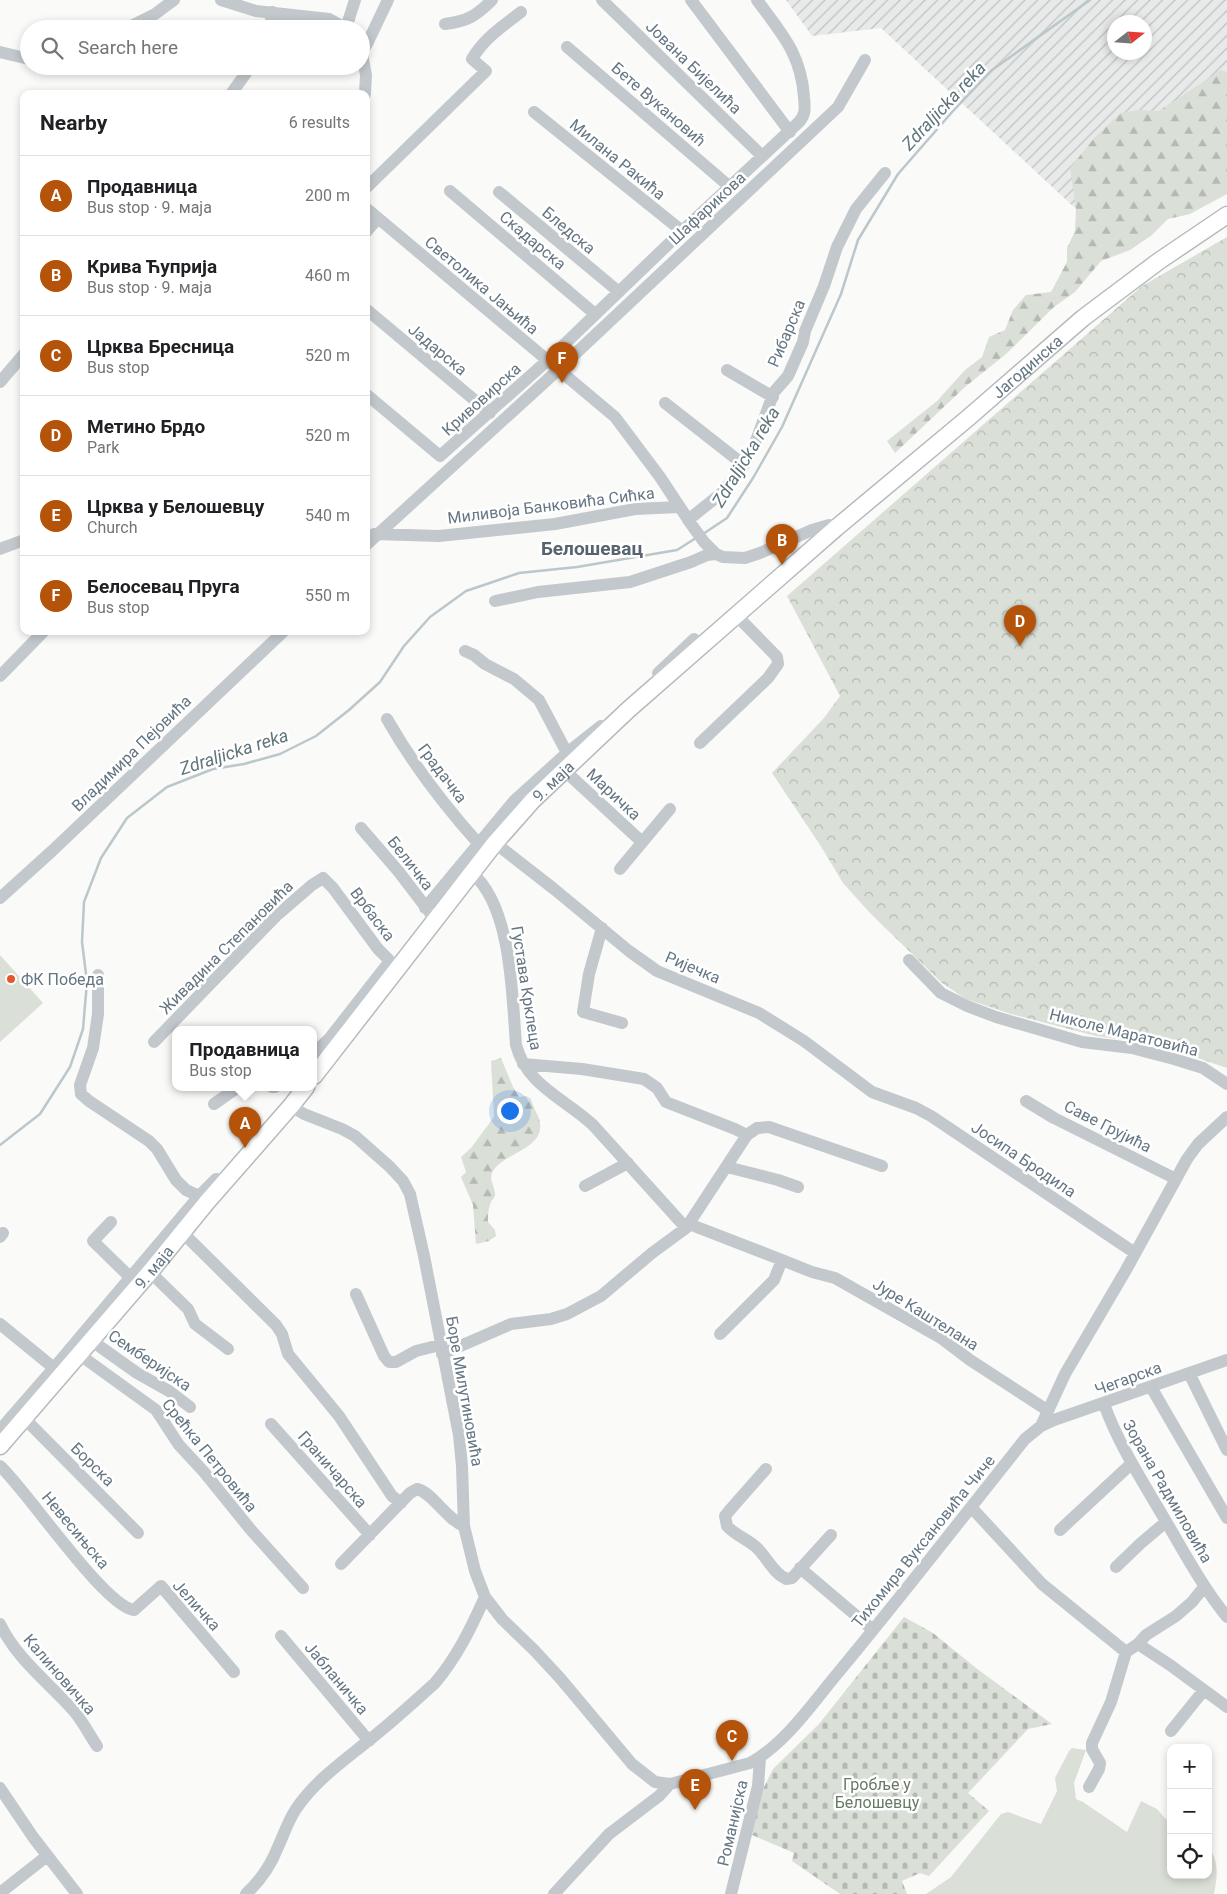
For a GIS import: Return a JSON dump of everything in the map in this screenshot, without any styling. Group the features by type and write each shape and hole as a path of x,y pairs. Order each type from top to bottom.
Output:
{"main road":[{"name":"Јагодинска","path":"836,528 1099,305 1227,215"},
{"name":"9. маја","path":"317,1072 430,913 472,873 495,843 533,800 664,673 736,615 836,528"},
{"name":"9. маја","path":"0,1446 24,1418 58,1371 80,1355 134,1281 150,1272 303,1091"}],"street":[{"path":"143,20 174,0"},
{"path":"221,0 246,9 331,20"},
{"path":"273,20 282,0"},
{"path":"349,20 355,0"},
{"path":"370,38 388,0"},
{"path":"445,24 458,22 477,14 492,0"},
{"name":"Јована Бијелића","path":"602,0 762,156"},
{"path":"691,0 790,132"},
{"name":"Кривовирска","path":"370,397 440,456 547,361 682,231 790,132 805,112 804,90 796,56 757,0"},
{"path":"370,184 486,71 472,58 491,35 521,12"},
{"name":"Бете Вукановић","path":"567,47 730,187"},
{"path":"0,52 20,57"},
{"name":"Шафарикова","path":"372,534 558,370 838,107 865,60"},
{"path":"234,90 245,75"},
{"path":"365,90 366,75"},
{"name":"Милана Ракића","path":"534,112 682,231"},
{"name":"Рибарска","path":"689,522 723,492 744,465 754,446 773,397 788,376 796,358 837,248 856,209 885,173"},
{"name":"Скадарска","path":"450,191 595,314"},
{"name":"Бледска","path":"499,192 618,292"},
{"name":"Светолика Јањића","path":"370,212 615,417 667,486 689,522 716,554"},
{"path":"370,227 377,219"},
{"name":"Јадарска","path":"370,312 490,413"},
{"path":"0,382 20,359"},
{"path":"727,370 773,397"},
{"path":"665,403 744,465"},
{"path":"654,508 665,499 667,486"},
{"name":"Миливоја Банковића Сићка","path":"372,534 438,536 555,524 610,513 680,507"},
{"path":"495,601 538,592 630,582 691,562 706,555 716,554 723,557 745,558 812,530 829,525 836,528"},
{"path":"0,549 20,542"},
{"path":"700,743 768,678 778,664 777,657 736,615"},
{"path":"0,676 40,635"},
{"name":"Владимира Пејовића","path":"0,898 280,635"},
{"path":"430,913 440,892 514,801 567,753 664,673 694,639"},
{"path":"464,651 514,679 539,700 567,753"},
{"name":"Градачка","path":"387,719 417,765 478,843"},
{"name":"Маричка","path":"564,770 642,842"},
{"path":"514,801 533,800"},
{"name":"Маричка","path":"620,869 670,810"},
{"name":"Беличка","path":"361,828 399,872 430,913"},
{"name":"Ријечка","path":"495,843 657,970 730,1000 771,1020 804,1041 872,1092 891,1099"},
{"name":"Густава Крклеца","path":"472,873 480,880 488,892 503,932 508,956 516,1045 523,1064 539,1084 587,1119 688,1226"},
{"name":"Врбаска","path":"323,878 333,888 373,944 394,965"},
{"name":"Живадина Степановића","path":"154,1042 276,916 323,878"},
{"path":"602,928 589,974 583,1012 622,1023"},
{"name":"Николе Маратовића","path":"909,960 941,993 967,1006 996,1017 1082,1042 1132,1048 1174,1058 1204,1068 1227,1084"},
{"path":"317,1050 394,965"},
{"path":"98,975 98,1014 92,1048 80,1085 82,1094 89,1101 149,1141 157,1149 176,1180 186,1190 199,1196"},
{"path":"523,1064 582,1069 644,1079 652,1083 666,1102 735,1129 747,1136"},
{"path":"214,1104 232,1091"},
{"name":"Јосипа Бродила","path":"891,1099 931,1116 1135,1253"},
{"name":"Саве Грујића","path":"1026,1101 1054,1118 1176,1179"},
{"name":"Боре Милутиновића","path":"291,1106 304,1114 355,1136 390,1167 407,1187 412,1200 424,1256 461,1452 464,1526 475,1571 485,1597 502,1619 560,1678 632,1764 655,1782 670,1784"},
{"path":"1041,1426 1046,1410 1065,1374 1176,1179 1198,1144 1227,1117"},
{"path":"356,1294 384,1356 389,1362 396,1362 416,1351 441,1349 511,1324 551,1319 575,1310 601,1296 652,1253 688,1226 747,1136 757,1128 769,1127 882,1166"},
{"path":"585,1186 628,1163"},
{"path":"727,1167 798,1187"},
{"path":"0,1430 58,1371 134,1281 199,1196 216,1179 226,1180"},
{"path":"111,1222 93,1241 134,1281"},
{"name":"Јуре Каштелана","path":"688,1226 799,1267 835,1278 941,1338 970,1360 1046,1410"},
{"path":"182,1232 276,1325 282,1334 286,1351 339,1416 392,1496 401,1503"},
{"path":"720,1334 774,1280 782,1260"},
{"path":"150,1272 188,1310 195,1324 228,1349"},
{"path":"0,1324 58,1371"},
{"name":"Семберијска","path":"92,1340 137,1373 190,1407"},
{"name":"Срећка Петровића","path":"80,1355 156,1410 179,1445 303,1588"},
{"name":"Чегарска","path":"1041,1426 1227,1360"},
{"path":"1189,1373 1227,1450"},
{"path":"1150,1387 1227,1518"},
{"name":"Зорана Радмиловића","path":"1104,1404 1116,1435 1131,1464 1204,1586 1227,1616"},
{"name":"Борска","path":"24,1418 138,1533"},
{"name":"Граничарска","path":"271,1424 370,1536"},
{"name":"Тихомира Вуксановића Чиче","path":"554,1894 609,1834 659,1796 670,1784 734,1768 760,1758 788,1732 873,1630 1025,1439 1041,1426"},
{"path":"1060,1530 1131,1464"},
{"name":"Невесињска","path":"0,1466 87,1571 115,1599 131,1610"},
{"path":"766,1468 725,1516 725,1523 731,1531 757,1547 782,1577 789,1579 831,1535"},
{"path":"341,1564 413,1490 420,1489 425,1492 455,1522 464,1526"},
{"path":"971,1507 1042,1584 1126,1652"},
{"path":"1116,1567 1166,1522"},
{"path":"800,1568 873,1630"},
{"name":"Јеличка","path":"131,1610 137,1609 161,1586 234,1672"},
{"path":"1088,1787 1099,1769 1100,1763 1092,1749 1092,1743 1111,1702 1126,1652 1138,1644 1146,1635 1185,1609 1204,1586"},
{"path":"246,1894 260,1880 269,1867 296,1809 325,1776 369,1741 443,1674 462,1644 485,1597"},
{"name":"Калиновичка","path":"0,1624 18,1652 78,1715 97,1746"},
{"name":"Јабланичка","path":"281,1636 369,1741"},
{"path":"1138,1644 1227,1707"},
{"path":"1171,1731 1204,1690"},
{"name":"Романијска","path":"731,1894 758,1786 760,1758"},
{"path":"0,1788 47,1856 77,1894"},
{"path":"0,1893 47,1856"}],"shaded area":[{"path":"786,0 1227,0 1227,84 1076,209 881,28 812,36"}],"green space":[{"path":"1221,70 1227,72 1227,194 1190,214 1168,219 1152,235 1130,250 1101,261 1075,292 1054,307 1006,354 965,387 895,453 887,441 937,401 965,370 982,357 989,337 1005,330 1013,310 1026,295 1051,292 1067,262 1067,248 1075,231 1076,209 1070,168 1095,137 1121,113 1139,110 1159,111"},
{"path":"1227,237 1227,1068 1159,1045 1096,1036 1011,1014 966,999 942,983 871,914 843,883 772,773 824,718 840,696 787,596 1142,286"},
{"name":"ФК Победа","path":"0,955 43,1003 0,1042"},
{"path":"501,1058 519,1097 526,1096 531,1099 540,1121 540,1129 538,1136 533,1142 503,1161 492,1173 491,1179 495,1196 489,1207 488,1222 495,1230 496,1236 489,1241 476,1244 473,1205 461,1177 466,1172 461,1157 471,1148 494,1117 491,1061"},
{"name":"Гробље у Белошевцу","path":"904,1617 933,1633 976,1668 1052,1724 1028,1729 968,1793 989,1811 929,1876 920,1873 902,1881 907,1894 840,1894 792,1861 794,1853 752,1835 760,1795 773,1769 819,1724"},
{"path":"1072,1748 1086,1750 1074,1783 1076,1799 1127,1832 1141,1801 1157,1809 1167,1820 1167,1879 1212,1879 1212,1852 1217,1876 1214,1894 926,1894 951,1877 1001,1814 1008,1812 1041,1824 1057,1791 1055,1778"}],"waterway":[{"name":"Zdraljicka reka","path":"703,534 727,518 753,478 782,427 841,294 858,240 898,174 992,70 1090,0"},
{"name":"Zdraljicka reka","path":"0,1145 40,1114 70,1067 83,1029 87,982 82,942 84,902 101,858 127,818 167,787 213,769 244,764 280,754 316,736 380,682 404,646 430,617 466,591 519,573 577,567 677,550 696,538"}],"place":[{"name":"Белосевац Пруга","path":"562,383"},
{"name":"Крива Ћуприја","path":"782,565"},
{"name":"Метино Брдо","path":"1020,646"},
{"name":"ФК Победа","path":"11,979"},
{"name":"Продавница","path":"245,1148"},
{"name":"Црква Бресница","path":"732,1761"},
{"name":"Црква у Белошевцу","path":"695,1810"}],"district":[{"name":"Белошевац","path":"592,548"}]}
